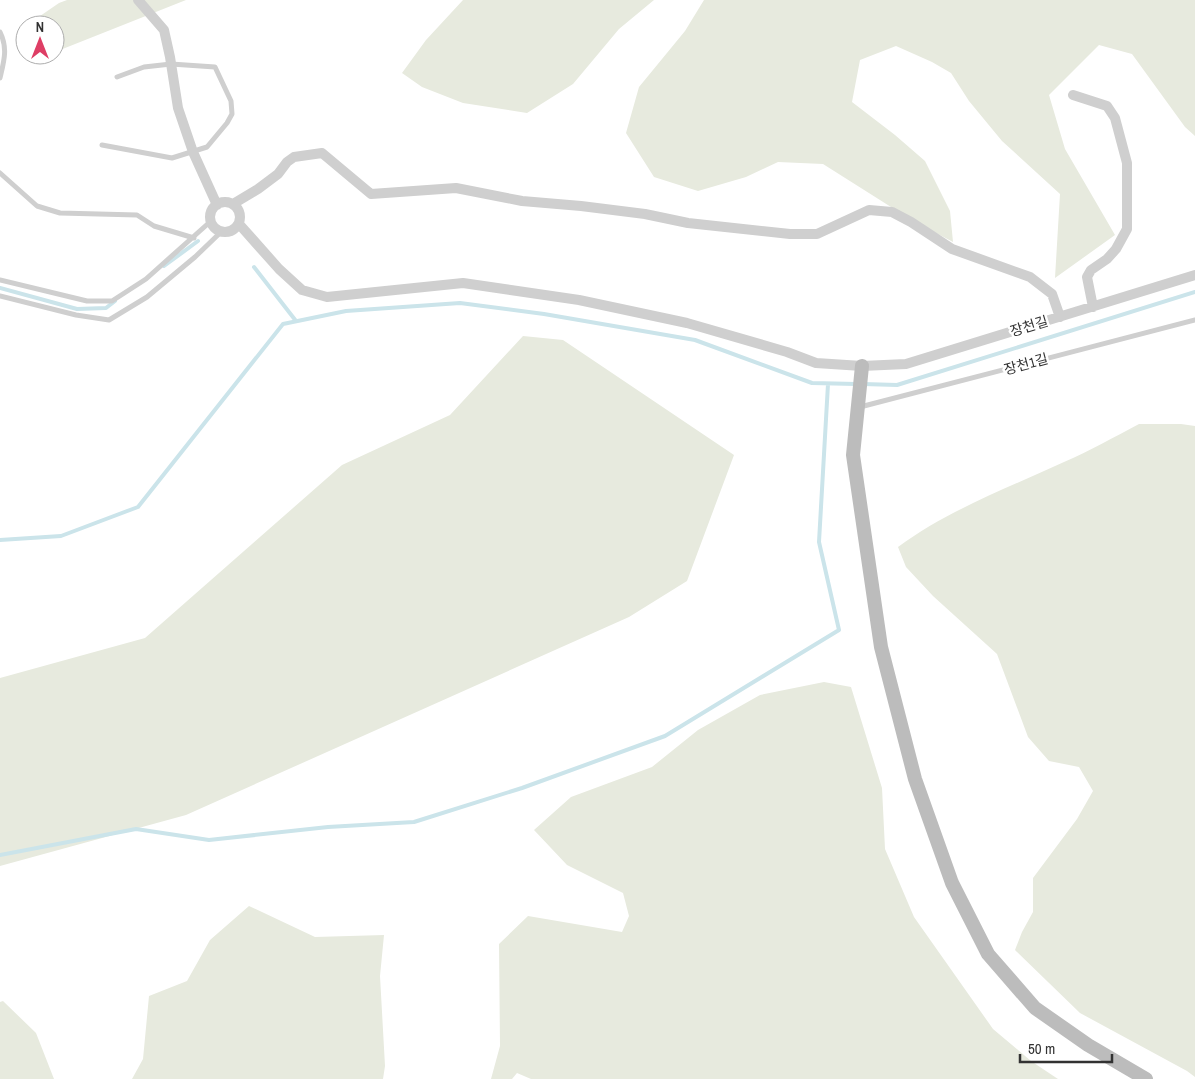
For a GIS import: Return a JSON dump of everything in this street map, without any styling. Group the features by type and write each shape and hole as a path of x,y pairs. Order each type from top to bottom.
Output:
{"street":[{"path":"138,0 164,30 178,108 193,152 217,205"},
{"path":"1073,95 1107,106 1115,118 1126,163 1128,229 1116,249 1107,259 1091,270 1087,277 1093,306"},
{"path":"233,204 278,174 287,162 294,157 322,153 371,194 456,188 522,201 581,206 645,214 688,223 790,234 817,234 869,210 892,212 912,222 952,249 1030,277 1052,294 1060,317"},
{"path":"227,202 233,204 240,213 239,224 231,231 221,232 213,226 211,221 212,212 217,205 227,202"},
{"name":"장천길","path":"239,224 279,269 302,290 327,297 463,283 579,300 687,323 787,352 816,363 861,369 906,364 1195,275"},
{"path":"861,369 853,455 881,647 915,779 952,883 988,954 1035,1008 1088,1045 1146,1079"}],"lane":[{"path":"0,32 5,42 5,59 0,78"},
{"path":"102,145 172,158 206,147 227,123 232,114 231,101 215,67 171,64 144,67 117,77"},
{"path":"0,173 36,206 60,213 137,215 154,226 194,238"},
{"path":"0,280 87,301 112,301 146,279 211,221"},
{"path":"0,296 76,315 109,320 147,297 221,232"},
{"name":"장천1길","path":"858,403 1195,320"}],"shaded area":[{"path":"67,0 186,0 65,48 65,15 42,15"},
{"path":"463,0 654,0 619,29 573,84 527,113 463,103 422,87 402,73 426,40"},
{"path":"704,0 1195,0 1195,136 1185,127 1132,54 1099,45 1049,95 1065,149 1115,235 1055,278 1060,194 1002,141 969,101 951,73 932,62 896,46 860,60 852,102 925,161 950,211 953,242 910,219 823,164 778,162 746,177 698,191 654,177 626,133 639,87 685,31"},
{"path":"523,336 563,340 734,455 687,581 629,617 186,815 0,866 0,678 145,638 342,465 450,415"},
{"path":"1139,424 1195,426 1195,1077 1080,1013 1015,950 1033,912 1033,878 1077,819 1093,791 1079,767 1049,761 1028,737 997,654 933,596 906,567 898,547 958,511 1083,453"},
{"path":"824,682 851,687 882,788 885,849 914,917 993,1029 1031,1061 1058,1079 531,1079 517,1073 512,1079 491,1079 500,1046 499,944 528,916 622,932 629,916 623,893 567,865 534,830 571,797 652,767 698,730 760,695"},
{"path":"249,906 315,937 384,935 380,976 385,1066 383,1079 132,1079 143,1059 149,996 187,981 210,940"},
{"path":"3,1001 36,1033 54,1079 0,1079 0,1002"}],"waterway":[{"path":"164,266 198,241"},
{"path":"254,267 296,321"},
{"path":"0,288 77,309 106,308 115,301"},
{"path":"863,384 897,385 1195,292"},
{"path":"0,540 61,536 138,507 283,324 346,311 460,303 544,314 695,340 812,383 856,384"},
{"path":"0,855 136,829 209,840 328,827 414,822 522,788 665,736 839,630 819,542 828,384"}]}
